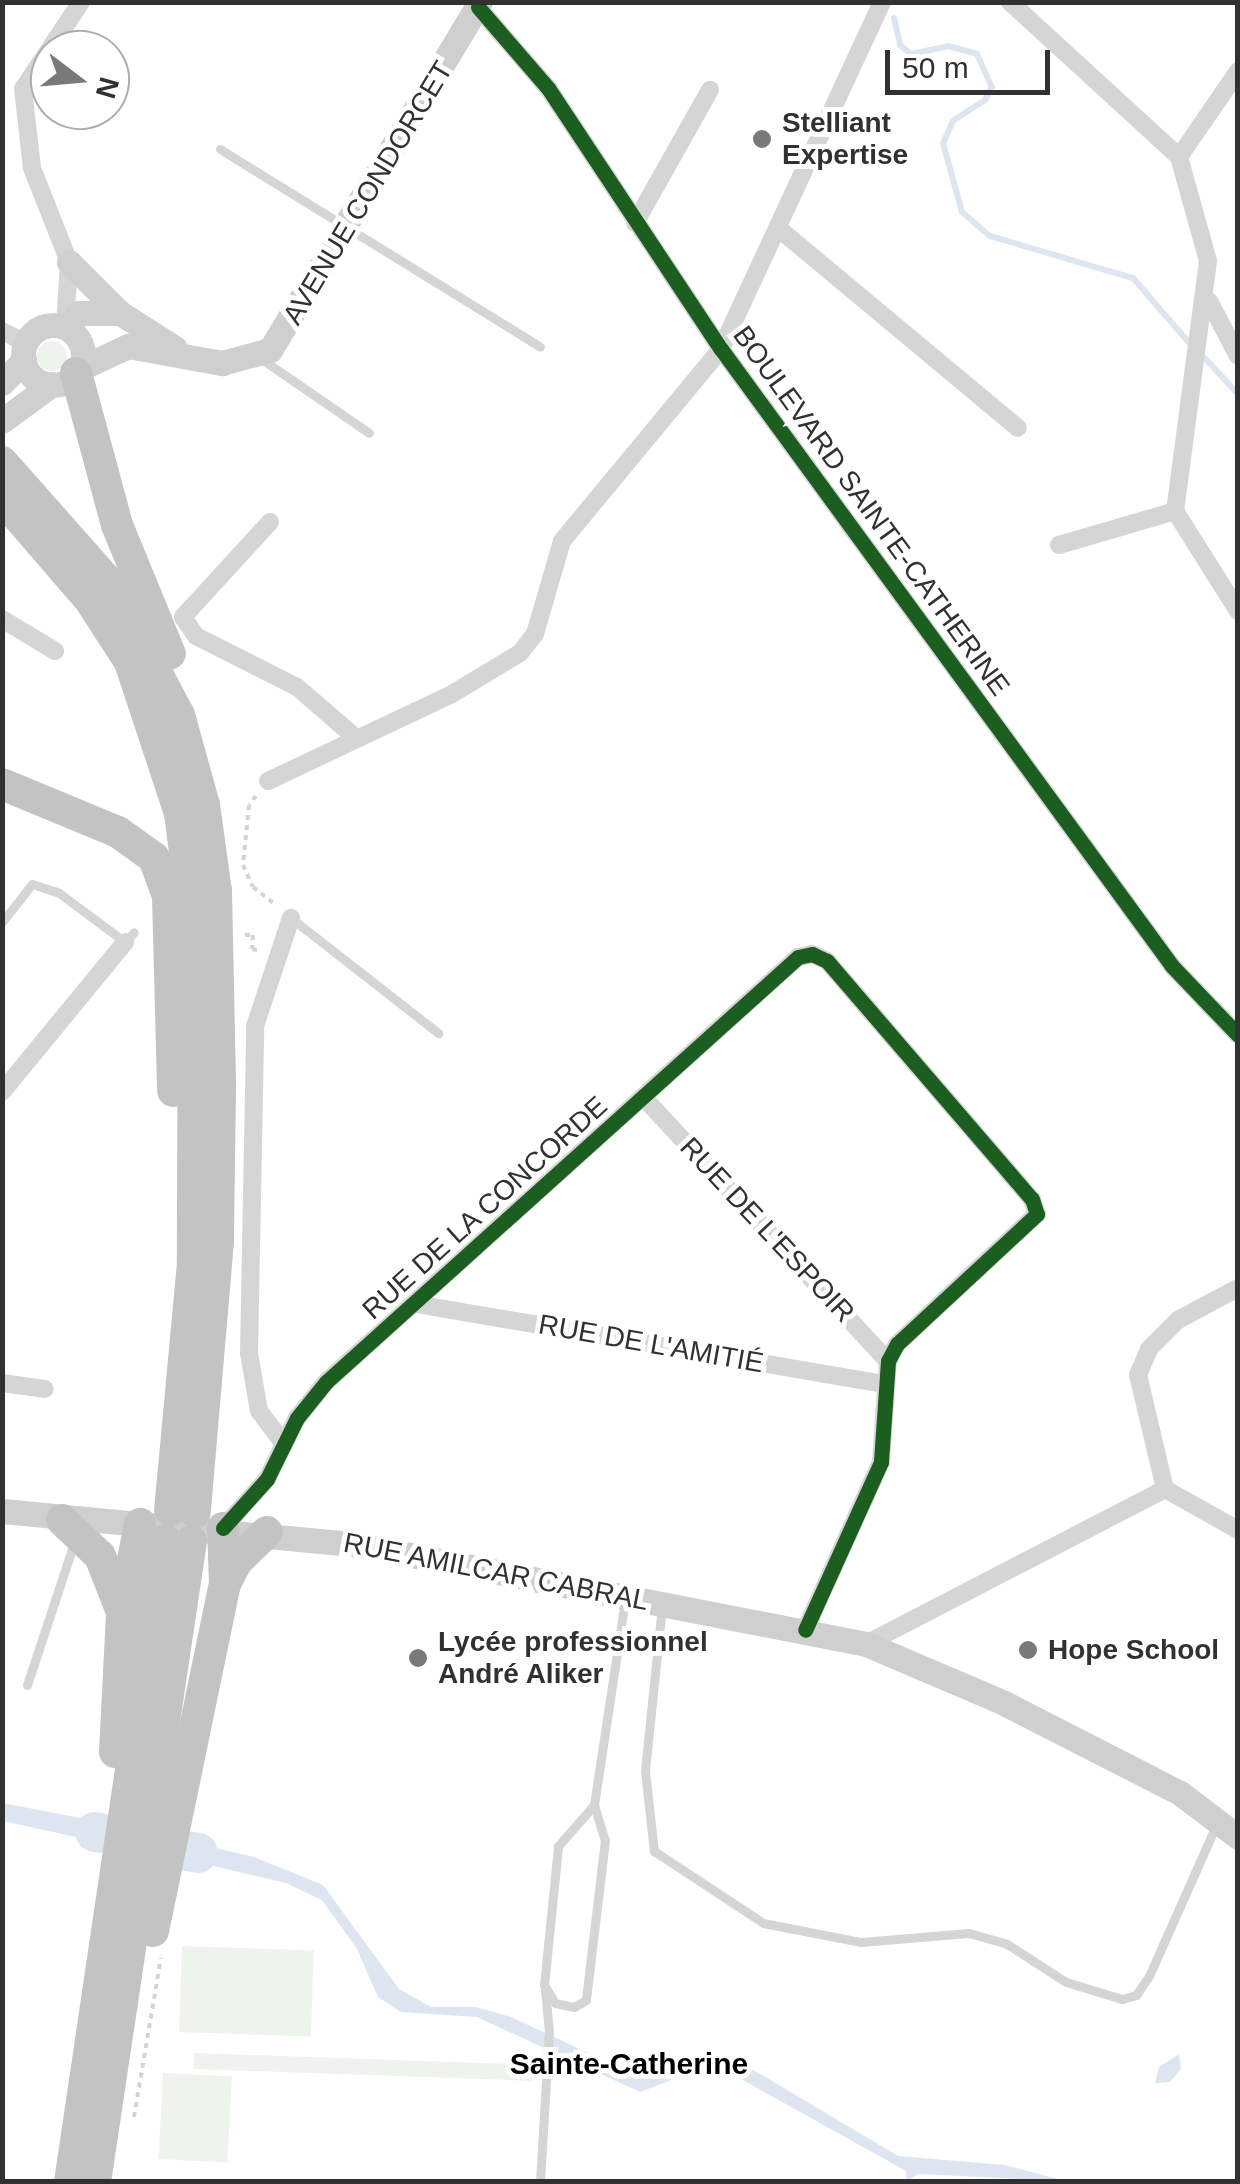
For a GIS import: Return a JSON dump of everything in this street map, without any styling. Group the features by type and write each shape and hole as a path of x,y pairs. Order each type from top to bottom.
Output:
{"highway":[{"path":"69,375 117,525 206,749 217,795 218,1241 97,2175"},
{"path":"2,462 109,583 179,715 192,760 216,891"},
{"path":"2,498 90,600 130,662 180,813 194,923 193,1263 180,1523 67,2182"},
{"path":"2,784 118,832 154,858 163,875 172,956 180,1523 122,1616"},
{"path":"180,1523 224,1584"},
{"path":"70,1527 109,1571 122,1616 118,1728 82,2100"},
{"path":"112,2068 142,1988 224,1584 236,1562 268,1532"}],"street":[{"path":"69,375 83,350 67,328 69,262 32,168 23,89 81,2"},
{"path":"1010,2 1179,157 1208,261 1207,296 1193,368 1176,511 1238,611"},
{"name":"BOULEVARD SAINTE-CATHERINE","path":"479,5 548,88 721,350 1172,966 1238,1035"},
{"name":"AVENUE CONDORCET","path":"258,356 282,338 479,5"},
{"path":"268,781 452,694 520,653 535,634 562,541 721,350 878,11"},
{"path":"1179,157 1238,71"},
{"path":"635,223 710,90"},
{"path":"778,228 1018,428"},
{"path":"69,262 120,313 180,351"},
{"path":"1207,296 1238,356"},
{"path":"67,328 78,313 120,313"},
{"path":"2,383 17,344 39,328 67,328"},
{"path":"17,344 33,377 69,375"},
{"path":"2,422 69,375 128,346 180,351 222,362 258,356"},
{"path":"1058,546 1176,511"},
{"path":"270,522 182,617 196,636 297,687 355,737"},
{"path":"2,619 55,652"},
{"path":"284,1444 259,1410 250,1353 256,1026 291,918"},
{"path":"2,1092 130,937"},
{"name":"RUE DE LA CONCORDE","path":"180,1523 267,1480 284,1444 326,1382 645,1099 798,957 812,954 840,976 1032,1199 1036,1214 897,1344 888,1360"},
{"name":"RUE DE L'ESPOIR","path":"645,1099 888,1360"},
{"path":"1238,1288 1178,1320 1149,1349 1138,1375 1165,1488 1238,1530"},
{"name":"RUE DE L'AMITIÉ","path":"416,1304 886,1384"},
{"path":"806,1630 881,1462 889,1424 888,1360"},
{"path":"2,1382 45,1389"},
{"path":"866,1644 1165,1488"},
{"name":"RUE AMILCAR CABRAL","path":"2,1511 70,1527 180,1523 268,1532 866,1644 1004,1703 1180,1793 1228,1829"}],"lane":[{"path":"220,148 351,225 540,347"},
{"path":"258,356 369,433"},
{"path":"2,922 23,889 44,886 130,937"},
{"path":"291,918 438,1033"},
{"path":"27,1685 70,1527"},
{"path":"544,1985 555,2003 574,2007 586,2000 605,1840 594,1805 626,1596"},
{"path":"662,1604 645,1771 654,1852 680,1874 763,1923 861,1942 969,1933 1007,1944 1066,1982 1122,2000 1136,1995 1149,1976 1228,1829"},
{"path":"540,2182 549,2032 544,1985 558,1846 594,1805"}],"path":[{"path":"268,781 249,804 243,865 253,887 291,918"},
{"path":"244,948 245,936 253,935 252,949"}],"shaded area":[{"path":"52,341 63,345 67,356 63,367 52,371 41,367 37,356 41,345"},
{"path":"3,1803 96,1821 94,1841 3,1821"},
{"path":"198,1844 254,1857 323,1885 399,1989 431,2007 476,2007 511,2017 638,2076 677,2059 707,2056 745,2065 898,2156 1005,2165 1066,2181 918,2174 907,2181 906,2171 723,2069 708,2066 640,2092 477,2017 401,2012 378,1997 357,1949 322,1900 286,1883 197,1862"},
{"path":"182,1946 314,1951 311,2037 179,2032"},
{"path":"194,2053 533,2065 532,2081 193,2069"},
{"path":"1179,2054 1181,2069 1170,2082 1155,2083 1159,2067"},
{"path":"163,2073 232,2077 227,2162 158,2159"}],"waterway":[{"path":"894,18 900,45 911,54 948,46 977,54 992,87 985,100 953,121 943,143 962,212 990,236 1133,278 1192,346"},
{"path":"1201,354 1238,394"},
{"path":"95,1832 101,1833"},
{"path":"180,1850 198,1853"}],"cycle path":[{"path":"478,7 548,88 721,349 1172,966 1238,1035"},
{"path":"223,1528 267,1479 297,1418 326,1382 798,957 812,954 827,961 1032,1199 1037,1214 897,1344 888,1361 881,1462 805,1630"}],"place":[{"name":"Stelliant Expertise","path":"762,139"},
{"name":"Hope School","path":"1028,1650"},
{"name":"Lycée professionnel André Aliker","path":"418,1658"}],"district":[{"name":"Sainte-Catherine","path":"629,2064"}]}
